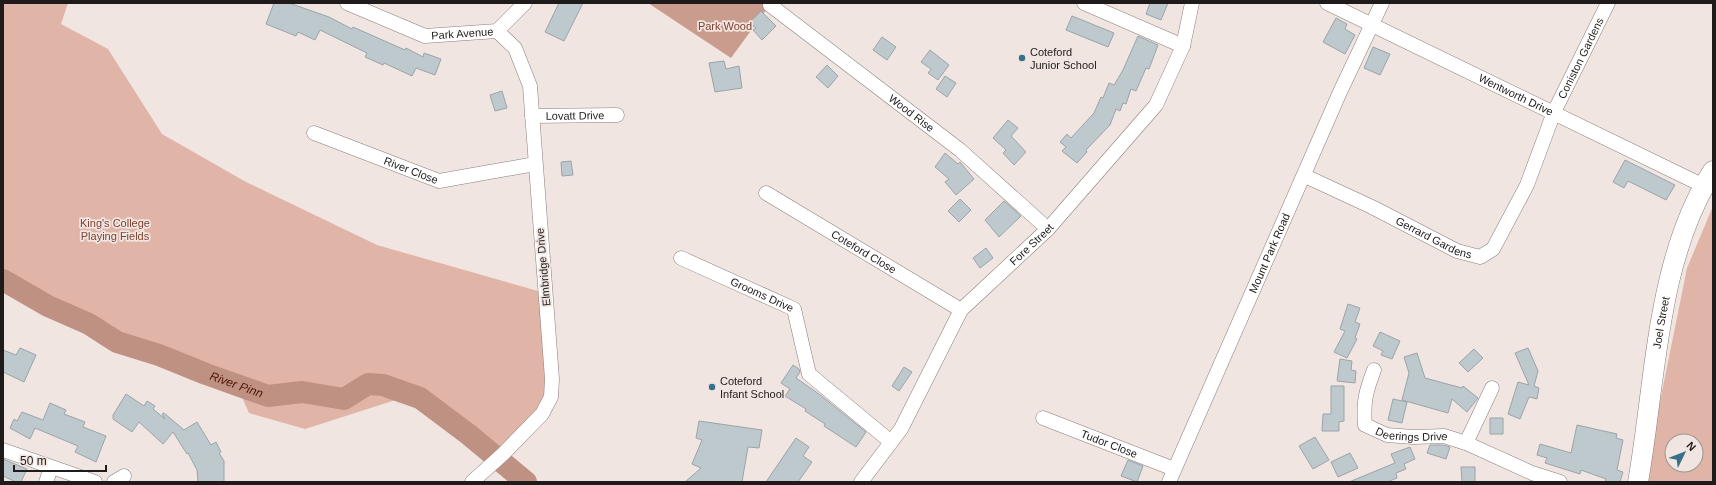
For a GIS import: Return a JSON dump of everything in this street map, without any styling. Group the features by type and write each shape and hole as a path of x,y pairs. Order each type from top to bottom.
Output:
{"main road":[{"name":"Joel Street","path":"1638,482 1666,295 1680,243 1708,179"}],"street":[{"name":"Park Avenue","path":"347,3 425,36 497,31 525,3"},
{"path":"1084,3 1182,46"},
{"name":"Fore Street","path":"861,482 901,429 961,310 1048,229 1156,105 1182,46 1192,3"},
{"name":"Wentworth Drive","path":"1328,3 1554,112 1708,179"},
{"name":"Mount Park Road","path":"1172,476 1305,176 1340,92 1382,3"},
{"name":"Coniston Gardens","path":"1554,112 1608,3"},
{"name":"Wood Rise","path":"770,5 960,150 1048,229"},
{"name":"Elmbridge Drive","path":"472,482 516,441 547,408 551,398 552,379 530,86 515,48 497,31"},
{"name":"Gerrard Gardens","path":"1305,176 1372,207 1457,251 1480,257 1493,249 1527,185 1554,112"},
{"name":"Lovatt Drive","path":"532,116 617,115"},
{"name":"River Close","path":"314,134 439,181 535,164"},
{"name":"Coteford Close","path":"766,193 961,310"},
{"name":"Grooms Drive","path":"681,258 794,309 808,374 891,442"},
{"name":"Deerings Drive","path":"1374,370 1366,390 1364,407 1366,425 1387,435 1413,437 1444,436 1466,443 1532,474 1560,482"},
{"path":"1466,443 1492,388"},
{"name":"Tudor Close","path":"1043,418 1172,476"},
{"path":"3,450 51,468 95,482"},
{"path":"46,482 51,468"}],"green space":[{"name":"King's College Playing Fields","path":"3,3 68,3 61,24 108,49 162,134 246,182 377,245 545,293 551,397 503,454 427,390 305,429 249,413 242,397 118,350 3,292"},
{"name":"Park Wood","path":"648,3 771,3 731,58"},
{"path":"1713,206 1713,482 1648,482 1651,446 1687,268"}],"building":[{"path":"274,3 289,3 329,17 352,29 353,27 405,50 406,48 423,57 424,53 441,59 435,75 416,68 412,76 384,63 383,65 365,57 367,53 320,30 315,40 298,32 296,36 266,24"},
{"path":"559,3 583,3 564,41 545,32"},
{"path":"1150,3 1168,3 1161,20 1146,14"},
{"path":"761,11 776,26 762,40 753,30 756,28 750,22"},
{"path":"1072,16 1114,33 1108,47 1066,30"},
{"path":"1336,18 1347,24 1345,29 1355,35 1345,54 1323,42"},
{"path":"1138,36 1158,45 1149,69 1146,68 1136,91 1131,89 1126,104 1123,103 1120,111 1116,109 1110,125 1086,150 1087,152 1077,163 1062,151 1066,147 1060,142 1067,134 1071,138 1094,113 1101,97 1103,98 1109,83 1114,85 1123,70"},
{"path":"882,37 896,47 887,60 873,50"},
{"path":"1373,47 1390,54 1380,75 1364,68"},
{"path":"930,50 949,65 938,80 928,73 931,69 921,62"},
{"path":"724,61 726,69 739,66 742,88 715,92 709,63"},
{"path":"827,65 838,76 828,88 816,77"},
{"path":"945,76 956,83 947,97 936,89"},
{"path":"502,91 507,108 495,111 490,95"},
{"path":"1008,120 1018,128 1011,136 1026,152 1014,165 1003,153 1006,150 993,138"},
{"path":"945,153 958,164 960,162 974,179 956,195 945,182 949,179 935,167"},
{"path":"1625,160 1675,185 1666,200 1628,181 1624,188 1613,182"},
{"path":"571,161 573,175 562,176 561,162"},
{"path":"960,199 971,210 959,222 948,211"},
{"path":"1004,201 1021,216 999,237 985,220"},
{"path":"986,248 993,258 980,268 973,258"},
{"path":"1348,304 1360,308 1355,322 1360,324 1355,338 1357,339 1347,358 1334,352 1345,331 1340,329"},
{"path":"1380,332 1400,341 1392,359 1381,355 1383,351 1373,346"},
{"path":"20,348 36,355 24,382 3,372 3,350 16,355"},
{"path":"1528,348 1538,371 1534,386 1539,388 1537,399 1529,397 1520,419 1508,414 1518,382 1529,385 1515,353"},
{"path":"1474,349 1483,358 1468,372 1459,363"},
{"path":"1417,353 1425,378 1462,388 1463,386 1478,398 1467,412 1452,399 1448,413 1402,400 1409,373 1404,357"},
{"path":"1340,359 1352,361 1351,370 1356,371 1355,383 1337,381"},
{"path":"793,365 799,369 800,372 796,378 819,394 866,432 856,447 824,426 825,424 805,411 806,409 785,396 790,389 781,383"},
{"path":"904,367 912,372 899,391 892,386"},
{"path":"1331,386 1344,386 1344,421 1339,422 1339,431 1322,431 1323,414 1331,414"},
{"path":"126,394 144,406 147,401 155,406 153,409 165,419 162,414 164,413 184,430 197,422 211,445 216,442 221,452 219,453 224,461 224,482 198,482 197,470 188,453 187,454 173,432 163,444 139,422 132,432 113,419 113,415"},
{"path":"1393,399 1407,402 1402,423 1388,420"},
{"path":"50,403 66,410 64,414 85,422 83,427 106,436 96,462 75,452 78,446 35,428 30,439 10,428 14,419 17,421 22,412 43,420"},
{"path":"1490,418 1503,418 1503,434 1490,434"},
{"path":"699,421 762,430 759,448 748,447 742,482 685,482 701,468 692,464 702,440 696,438"},
{"path":"1577,425 1617,434 1616,438 1623,440 1617,470 1623,472 1620,482 1605,482 1606,479 1581,470 1580,474 1545,463 1547,458 1537,455 1540,444 1571,453"},
{"path":"1315,437 1329,460 1313,469 1299,446"},
{"path":"796,438 809,447 803,456 812,462 798,482 766,482"},
{"path":"1430,445 1443,445 1450,447 1446,459 1427,453"},
{"path":"1410,447 1415,459 1404,464 1406,469 1396,473 1397,478 1387,482 1349,482 1395,463 1391,454"},
{"path":"1350,453 1358,468 1338,477 1331,462"},
{"path":"3,459 27,469 21,482 16,482 3,476"},
{"path":"1128,460 1143,466 1137,482 1121,476"},
{"path":"1461,467 1475,467 1475,482 1462,482"}],"waterway":[{"name":"River Pinn","path":"3,280 48,306 89,324 117,342 159,355 206,374 268,396 302,392 344,399 368,384 383,385 420,398 468,434 526,482"}],"place":[{"name":"Coteford Junior School","path":"1022,58"},
{"name":"Coteford Infant School","path":"712,387"}]}
